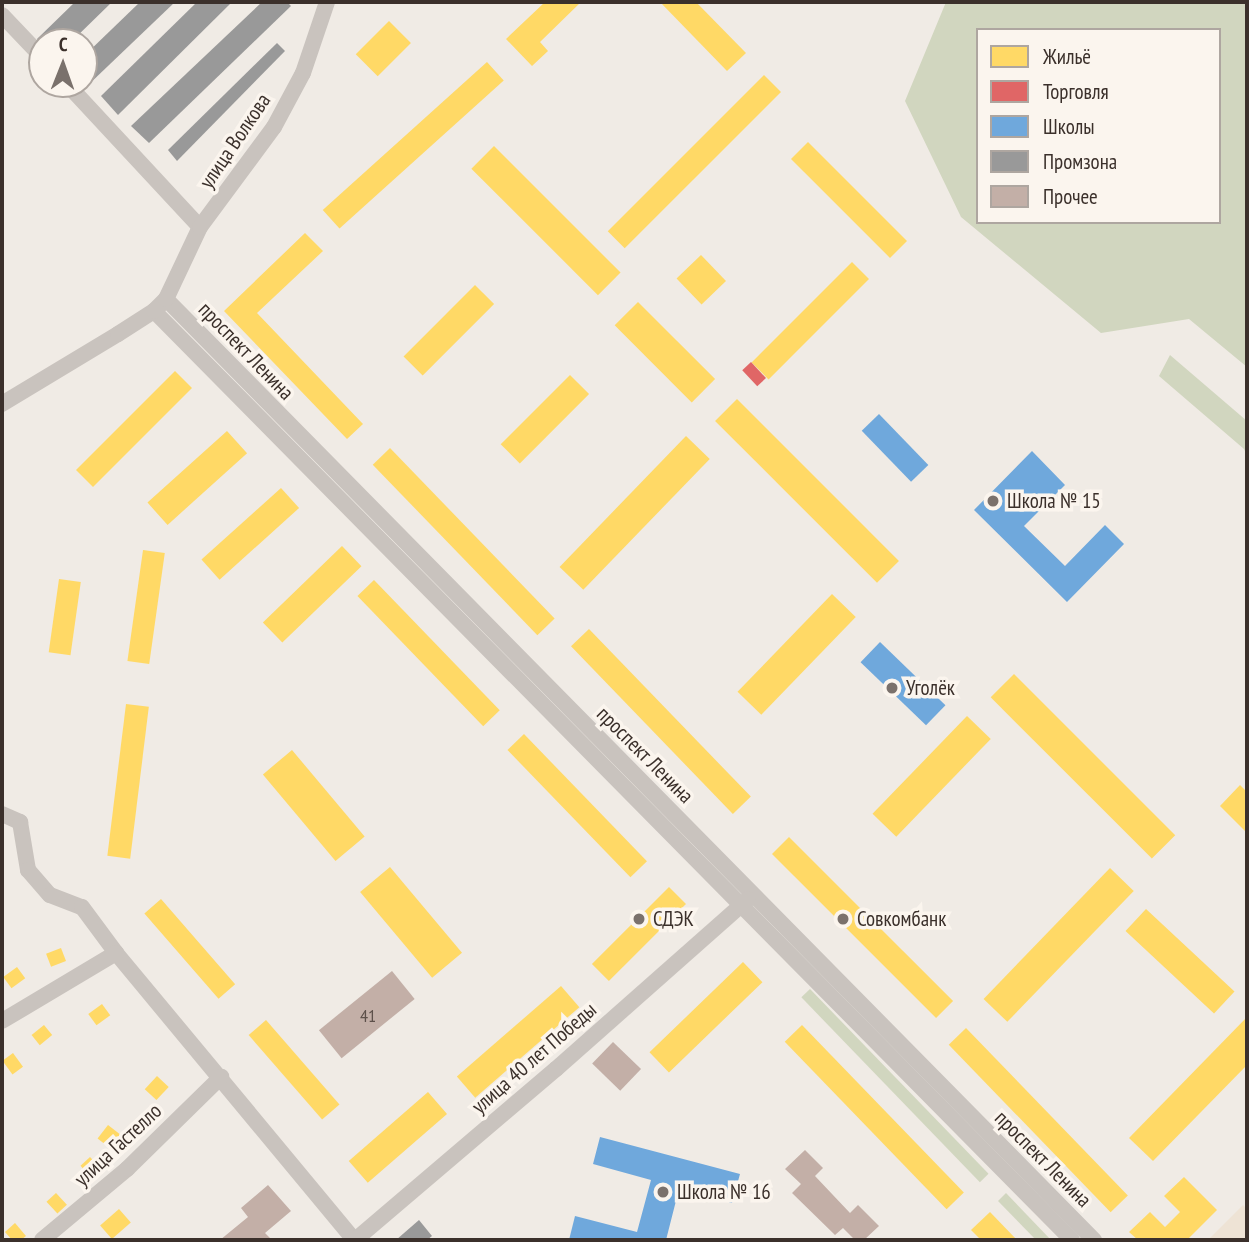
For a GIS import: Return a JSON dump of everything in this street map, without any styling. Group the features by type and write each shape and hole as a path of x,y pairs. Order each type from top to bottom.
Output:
{"street":[{"name":"улица Волкова","path":"2,404 154,311 166,299 200,227 274,128 303,73 327,2"},
{"path":"2,15 28,42"},
{"path":"80,98 200,227"},
{"name":"проспект Ленина","path":"166,299 1072,1240"},
{"name":"проспект Ленина","path":"154,311 1094,1240"},
{"path":"2,814 20,822 28,870 50,895 82,907 116,953 354,1240"},
{"name":"улица 40 лет Победы","path":"354,1240 556,1069 747,900"},
{"path":"2,1021 116,953"},
{"name":"улица Гастелло","path":"42,1240 127,1169 221,1077"}],"green space":[{"path":"946,2 1247,2 1247,367 1189,319 1101,333 961,217 905,101"},
{"path":"1170,355 1247,421 1247,455 1244,449 1159,376"},
{"path":"810,989 989,1174 980,1182 801,997"},
{"path":"1006,1193 1051,1240 1036,1240 998,1201"}],"shaded area":[{"path":"1243,1205 1247,1209 1247,1240 1208,1240"}],"building: Жильё":[{"path":"545,2 581,2 540,42 548,51 532,66 506,39"},
{"path":"660,2 696,2 746,53 727,71"},
{"path":"389,21 411,43 378,76 356,54"},
{"path":"487,62 504,81 339,228 323,210"},
{"path":"764,75 781,92 625,248 608,231"},
{"path":"808,142 907,241 890,258 791,159"},
{"path":"494,146 621,273 598,295 471,169"},
{"path":"305,233 323,251 257,313 363,424 347,439 224,311"},
{"path":"701,255 726,281 702,305 677,279"},
{"path":"852,262 869,279 769,379 752,362"},
{"path":"475,285 494,304 423,376 404,356"},
{"path":"638,302 715,379 692,402 615,325"},
{"path":"175,371 192,388 93,487 76,470"},
{"path":"570,375 589,394 520,463 501,444"},
{"path":"737,399 899,561 877,583 715,421"},
{"path":"227,431 247,453 168,525 147,503"},
{"path":"686,436 710,459 583,590 560,567"},
{"path":"390,448 555,618 537,635 373,465"},
{"path":"281,488 299,508 220,580 201,560"},
{"path":"342,546 361,566 282,643 263,622"},
{"path":"143,550 165,553 149,664 127,661"},
{"path":"59,579 81,582 70,655 49,652"},
{"path":"374,580 500,710 483,726 357,596"},
{"path":"832,594 856,617 761,715 738,692"},
{"path":"589,629 751,797 733,814 571,646"},
{"path":"1014,674 1175,835 1152,859 991,697"},
{"path":"126,704 149,707 130,859 107,856"},
{"path":"967,716 991,739 896,837 873,814"},
{"path":"524,734 647,861 630,877 507,750"},
{"path":"292,750 365,837 336,861 263,774"},
{"path":"1240,785 1247,792 1247,833 1220,806"},
{"path":"789,837 953,1001 936,1018 772,854"},
{"path":"390,867 462,953 432,978 360,892"},
{"path":"1110,868 1134,891 1007,1022 984,999"},
{"path":"669,887 686,904 609,981 592,964"},
{"path":"161,899 235,984 219,999 144,913"},
{"path":"1146,909 1234,992 1214,1013 1126,931"},
{"path":"61,948 66,961 51,967 46,954"},
{"path":"743,962 762,982 669,1072 649,1052"},
{"path":"17,967 25,978 11,988 3,977"},
{"path":"561,986 579,1007 475,1098 457,1077"},
{"path":"102,1004 110,1015 96,1025 88,1014"},
{"path":"1247,1017 1247,1065 1153,1161 1129,1138"},
{"path":"266,1020 339,1105 322,1120 249,1035"},
{"path":"44,1025 52,1035 40,1045 32,1035"},
{"path":"802,1025 964,1193 947,1209 785,1042"},
{"path":"966,1028 1128,1196 1111,1212 949,1045"},
{"path":"13,1053 23,1067 12,1074 2,1061"},
{"path":"157,1076 169,1087 156,1100 145,1089"},
{"path":"428,1092 447,1114 368,1183 349,1161"},
{"path":"108,1125 121,1135 110,1148 98,1138"},
{"path":"90,1157 101,1169 91,1178 80,1166"},
{"path":"1184,1177 1217,1210 1187,1240 1138,1240 1129,1232 1150,1212 1165,1227 1180,1212 1164,1196"},
{"path":"56,1193 67,1205 57,1214 46,1202"},
{"path":"119,1209 131,1223 112,1239 100,1225"},
{"path":"990,1212 1017,1240 981,1240 971,1230"},
{"path":"15,1223 26,1236 21,1240 12,1240 5,1232"}],"building: Торговля":[{"path":"751,362 766,378 757,386 742,370"}],"building: Школы":[{"path":"879,414 928,465 911,482 862,431"},
{"path":"1032,451 1065,485 1024,526 1065,566 1105,525 1124,544 1067,602 974,510"},
{"path":"880,642 945,705 926,725 861,662"},
{"path":"600,1137 740,1174 732,1203 679,1189 666,1240 569,1240 575,1216 637,1232 651,1180 593,1164"}],"building: Промзона":[{"path":"75,2 112,2 85,28 48,28"},
{"path":"140,2 175,2 98,76 98,42"},
{"path":"197,2 232,2 118,115 101,96"},
{"path":"262,2 287,2 291,6 149,143 131,126"},
{"path":"277,43 285,51 177,161 168,150"},
{"path":"419,1220 432,1236 427,1240 396,1240"}],"building: Прочее":[{"path":"392,971 415,999 342,1058 319,1030"},
{"path":"613,1042 641,1069 620,1091 592,1064"},
{"path":"805,1150 823,1168 815,1176 850,1213 858,1205 879,1226 864,1240 855,1240 843,1228 835,1235 792,1193 801,1184 785,1169"},
{"path":"268,1185 291,1211 265,1233 272,1240 220,1240 248,1217 241,1208"}],"place":[{"name":"Школа № 15","path":"993,501"},
{"name":"Уголёк","path":"892,688"},
{"name":"СДЭК","path":"639,919"},
{"name":"Совкомбанк","path":"843,919"},
{"name":"Школа № 16","path":"663,1192"}]}
